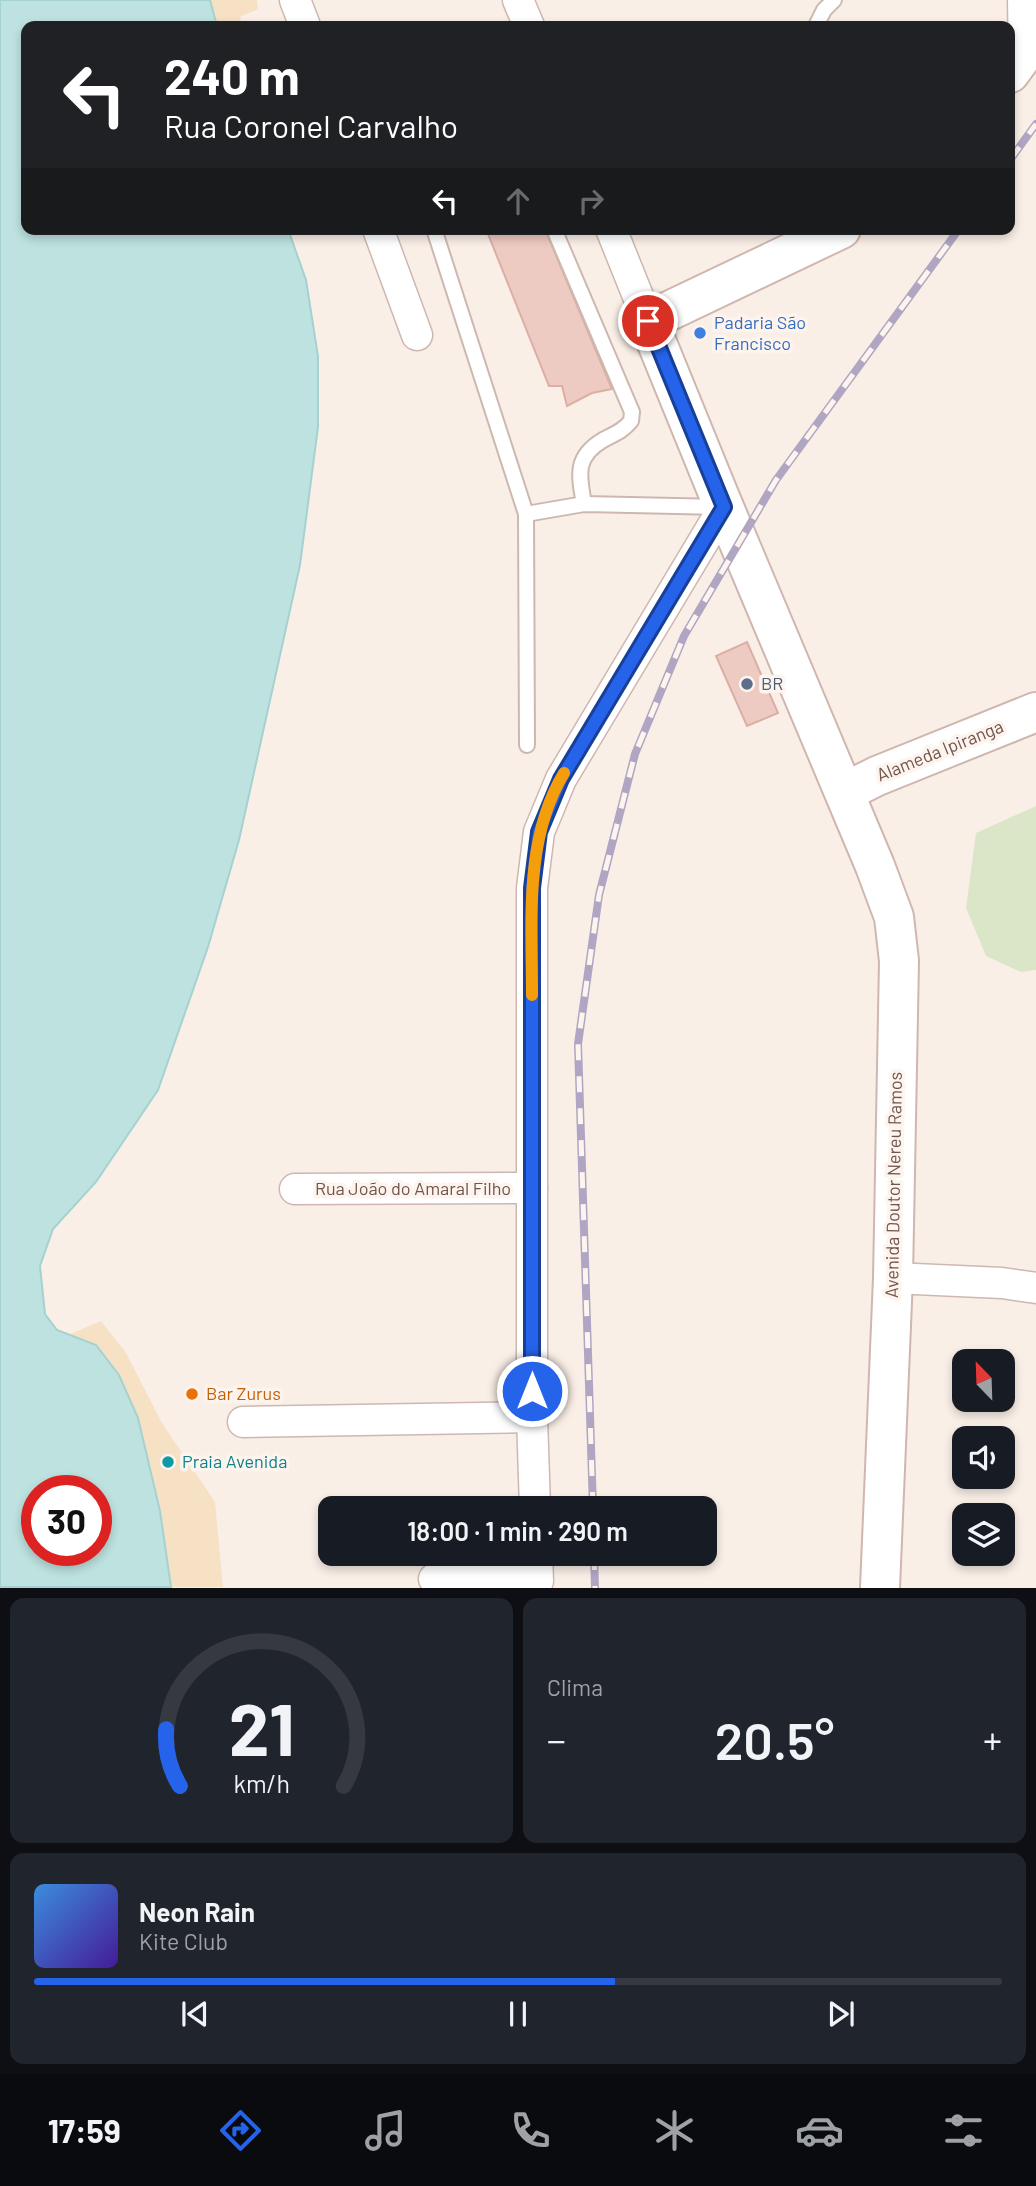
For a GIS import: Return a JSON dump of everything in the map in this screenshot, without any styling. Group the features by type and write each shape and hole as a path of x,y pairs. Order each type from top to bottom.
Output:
{"main road":[{"path":"648,321 828,235"},
{"name":"Avenida Doutor Nereu Ramos","path":"648,321 845,792 894,917 899,961 893,1278 880,1587"},
{"name":"Alameda Ipiranga","path":"845,792 877,776 1036,712"}],"street":[{"path":"295,0 302,21"},
{"path":"518,0 527,21"},
{"path":"1023,0 1023,55"},
{"path":"380,235 417,335"},
{"path":"613,235 648,321"},
{"path":"535,1496 532,1417 532,888 539,832 561,779 724,507"},
{"name":"Rua João do Amaral Filho","path":"295,1189 532,1188"},
{"path":"893,1278 1002,1283 1036,1288"},
{"path":"243,1422 532,1417"},
{"path":"433,1579 543,1574"}],"lane":[{"path":"818,21 824,10 834,0"},
{"path":"436,235 526,514 527,745"},
{"path":"557,235 632,412 631,422 623,431 600,442 584,456 578,474 583,504"},
{"path":"526,514 583,504 724,507"}],"green space":[{"path":"1036,806 1036,970 1021,972 986,956 966,908 976,833"}],"sand":[{"path":"210,0 257,0 258,9 240,17 241,21 216,21"},
{"name":"Praia Avenida","path":"101,1321 126,1353 162,1423 215,1502 223,1587 171,1587 160,1511 138,1418 119,1375 68,1335"}],"water":[{"path":"0,0 210,0 216,21 21,21 21,235 290,235 306,280 318,356 318,427 300,565 239,840 208,947 158,1090 96,1182 53,1229 40,1266 45,1314 57,1330 96,1345 119,1375 138,1418 160,1511 171,1587 0,1587"}],"building":[{"path":"488,235 548,235 612,389 592,393 567,406 562,386 549,386"},
{"name":"BR","path":"747,642 778,713 747,726 716,656"}],"railway":[{"path":"1015,153 1036,124"},
{"path":"593,1496 578,1044 599,895 635,754 684,636 776,480 955,235"},
{"path":"594,1566 595,1588"}],"slow traffic":[{"path":"532,995 532,888 539,832 564,773"}],"place":[{"name":"Padaria São Francisco","path":"700,333"},
{"name":"BR","path":"747,684"},
{"name":"Bar Zurus","path":"192,1394"},
{"name":"Praia Avenida","path":"168,1462"}],"route":[{"path":"532,1391 532,888 539,832 561,779 724,507 648,321"}]}
